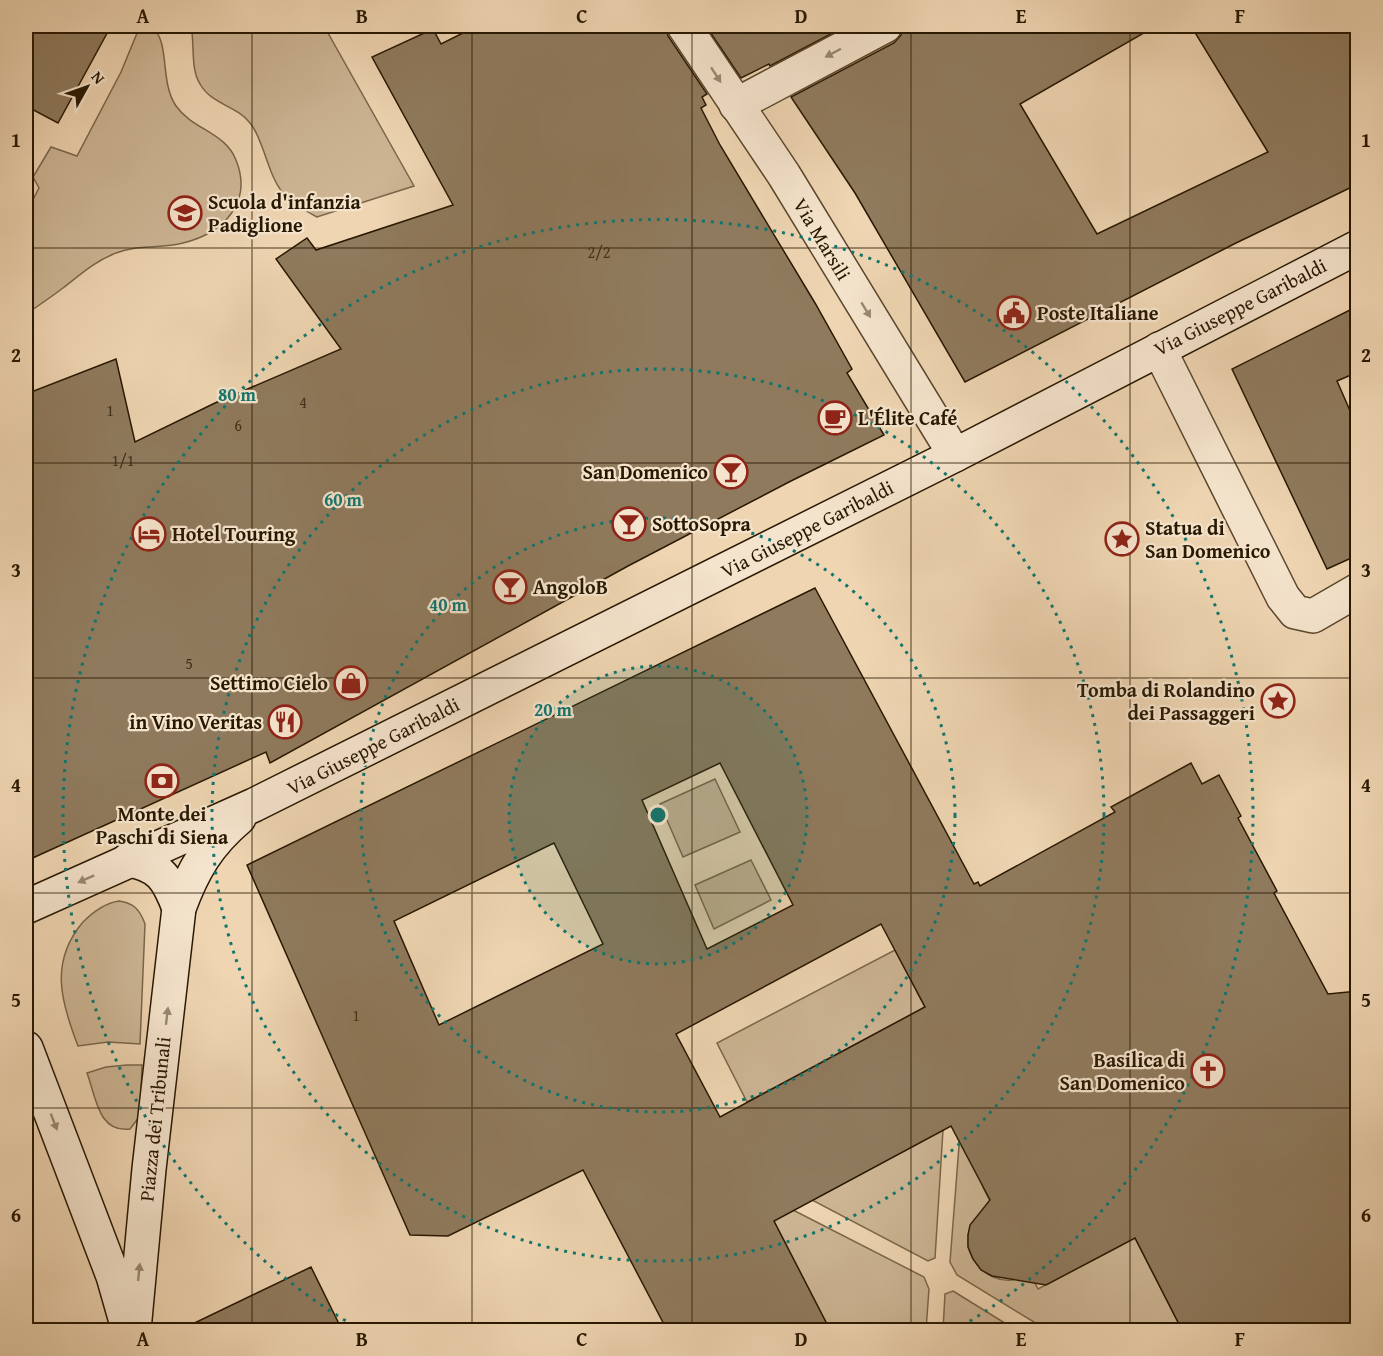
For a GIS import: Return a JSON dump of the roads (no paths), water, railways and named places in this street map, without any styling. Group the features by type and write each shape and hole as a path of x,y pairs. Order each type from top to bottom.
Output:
{"street":[{"name":"Via Marsili","path":"684,26 784,175 955,456"},
{"path":"736,105 885,26"},
{"name":"Via Giuseppe Garibaldi","path":"255,805 955,456 1358,247"},
{"path":"1159,349 1283,597 1295,612 1312,616 1356,594"},
{"path":"26,907 255,805"},
{"name":"Piazza dei Tribunali","path":"134,1330 150,1158 179,908 200,860 219,836 255,805"},
{"path":"128,860 142,862 160,872 179,908"},
{"path":"26,1048 113,1276 128,1330"}],"place":[{"name":"Scuola d'infanzia Padiglione","path":"185,213"},
{"name":"Poste Italiane","path":"1014,313"},
{"name":"L'Élite Café","path":"835,418"},
{"name":"San Domenico","path":"731,472"},
{"name":"SottoSopra","path":"629,524"},
{"name":"Hotel Touring","path":"149,534"},
{"name":"Statua di San Domenico","path":"1122,539"},
{"name":"AngoloB","path":"510,587"},
{"name":"Settimo Cielo","path":"351,683"},
{"name":"Tomba di Rolandino dei Passaggeri","path":"1278,701"},
{"name":"in Vino Veritas","path":"285,722"},
{"name":"Monte dei Paschi di Siena","path":"162,781"},
{"name":"Basilica di San Domenico","path":"1208,1071"}]}
